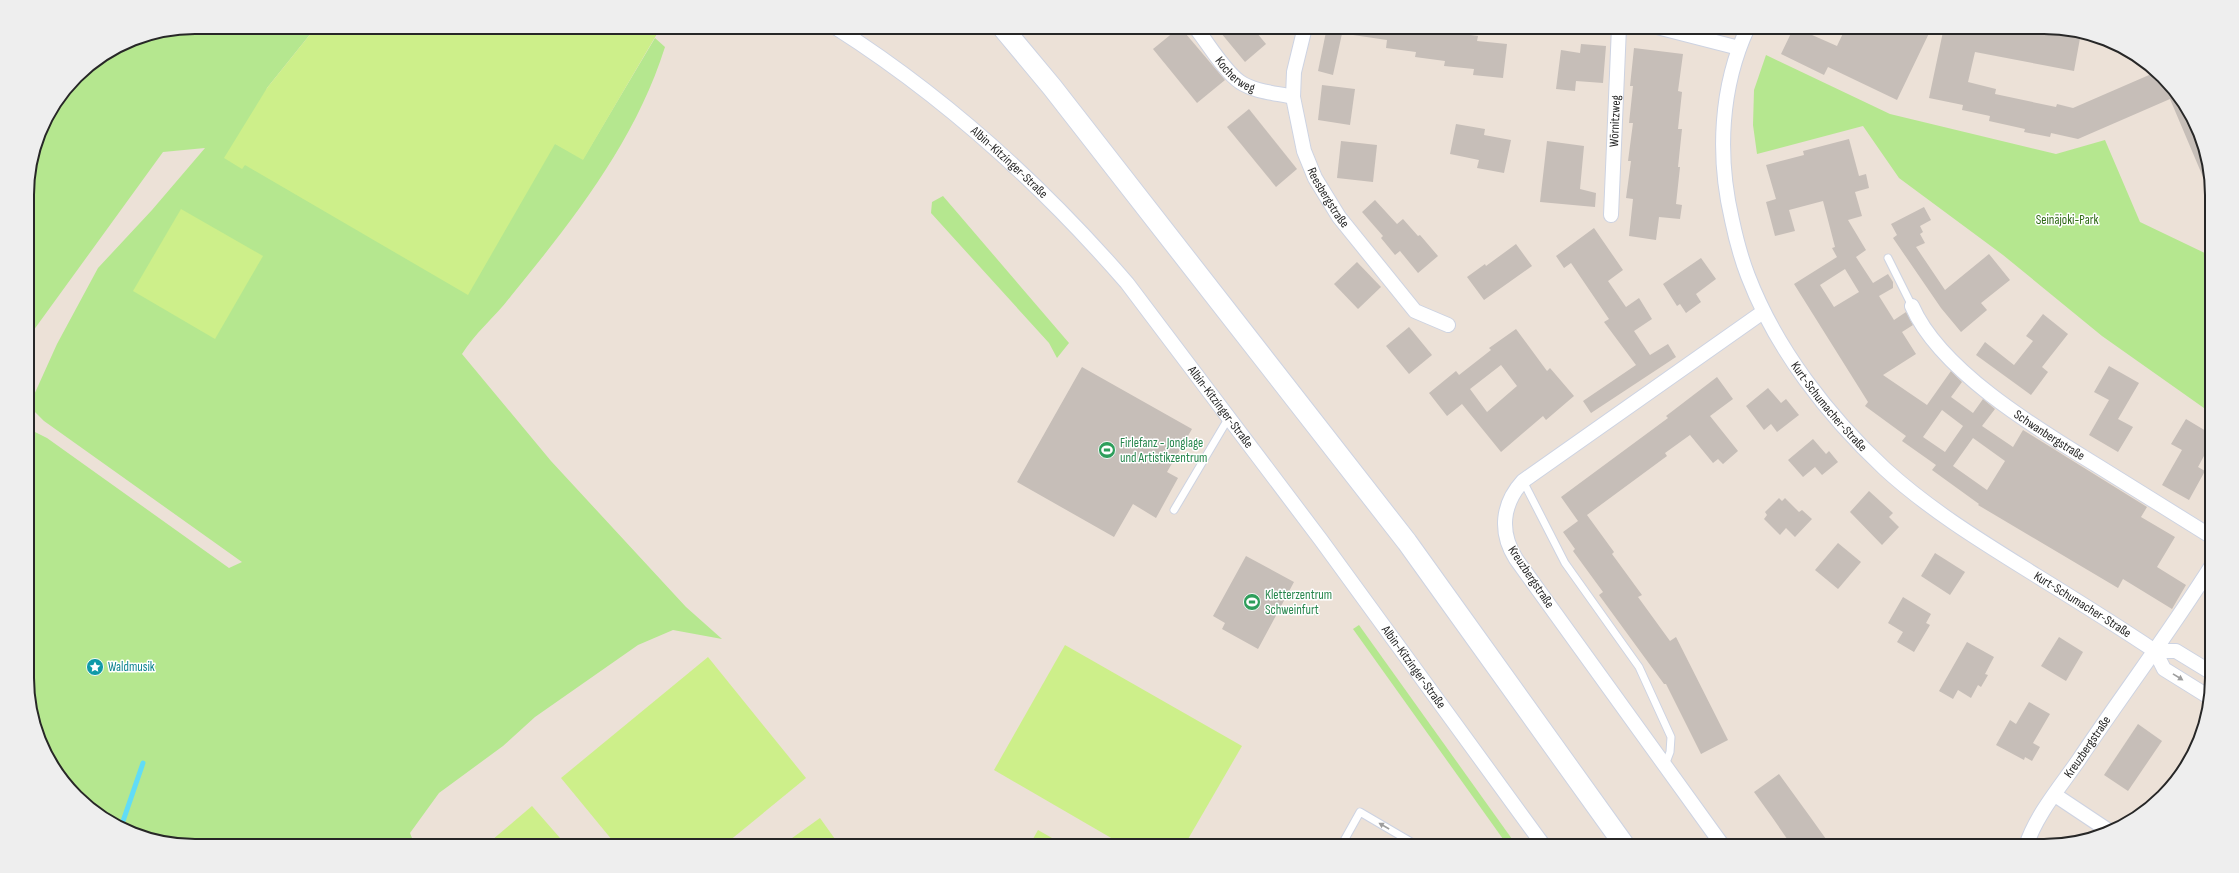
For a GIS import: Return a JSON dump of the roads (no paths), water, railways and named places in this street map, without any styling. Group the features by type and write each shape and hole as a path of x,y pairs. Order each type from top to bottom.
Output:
{"main road":[{"path":"1008,34 1052,87 1407,542 1620,839"}],"street":[{"name":"Albin-Kitzinger-Straße","path":"845,34 875,54 950,110 1034,184 1100,252 1127,283 1228,419 1317,534 1539,839"},
{"name":"Kocherweg","path":"1200,34 1232,75 1240,82 1252,87 1293,97"},
{"name":"Reesbergstraße","path":"1303,34 1294,72 1293,97 1304,151 1315,178 1339,217 1415,311 1448,325"},
{"name":"Wörnitzweg","path":"1611,215 1619,34"},
{"path":"1684,34 1739,48"},
{"name":"Kurt-Schumacher-Straße","path":"1745,34 1739,48 1728,92 1724,121 1722,163 1737,242 1747,275 1763,312 1817,395 1847,430 1885,469 1956,524 2155,651 2164,668 2204,694"},
{"name":"Schwanbergstraße","path":"1912,306 1918,319 1937,344 1984,389 2035,427 2205,533"},
{"name":"Kreuzbergstraße","path":"1718,839 1510,549 1504,528 1505,516 1509,501 1523,481 1763,312"},
{"path":"2155,651 2173,627 2205,576"},
{"path":"2155,651 2176,651 2205,669"},
{"name":"Kreuzbergstraße","path":"2029,839 2055,795 2135,676 2155,651"},
{"path":"2055,795 2104,828"}],"lane":[{"path":"1888,258 1912,306"},
{"path":"1174,510 1228,419"},
{"path":"1523,481 1565,562 1639,667 1671,737 1670,752 1665,765"},
{"path":"1345,839 1360,812 1406,839"}],"waterway":[{"path":"123,821 143,763"}],"place":[{"name":"Firlefanz - Jonglage und Artistikzentrum","path":"1107,450"},
{"name":"Kletterzentrum Schweinfurt","path":"1252,602"},
{"name":"Waldmusik","path":"95,667"}],"park label":[{"name":"Seinäjoki-Park","path":"2067,220"}]}
